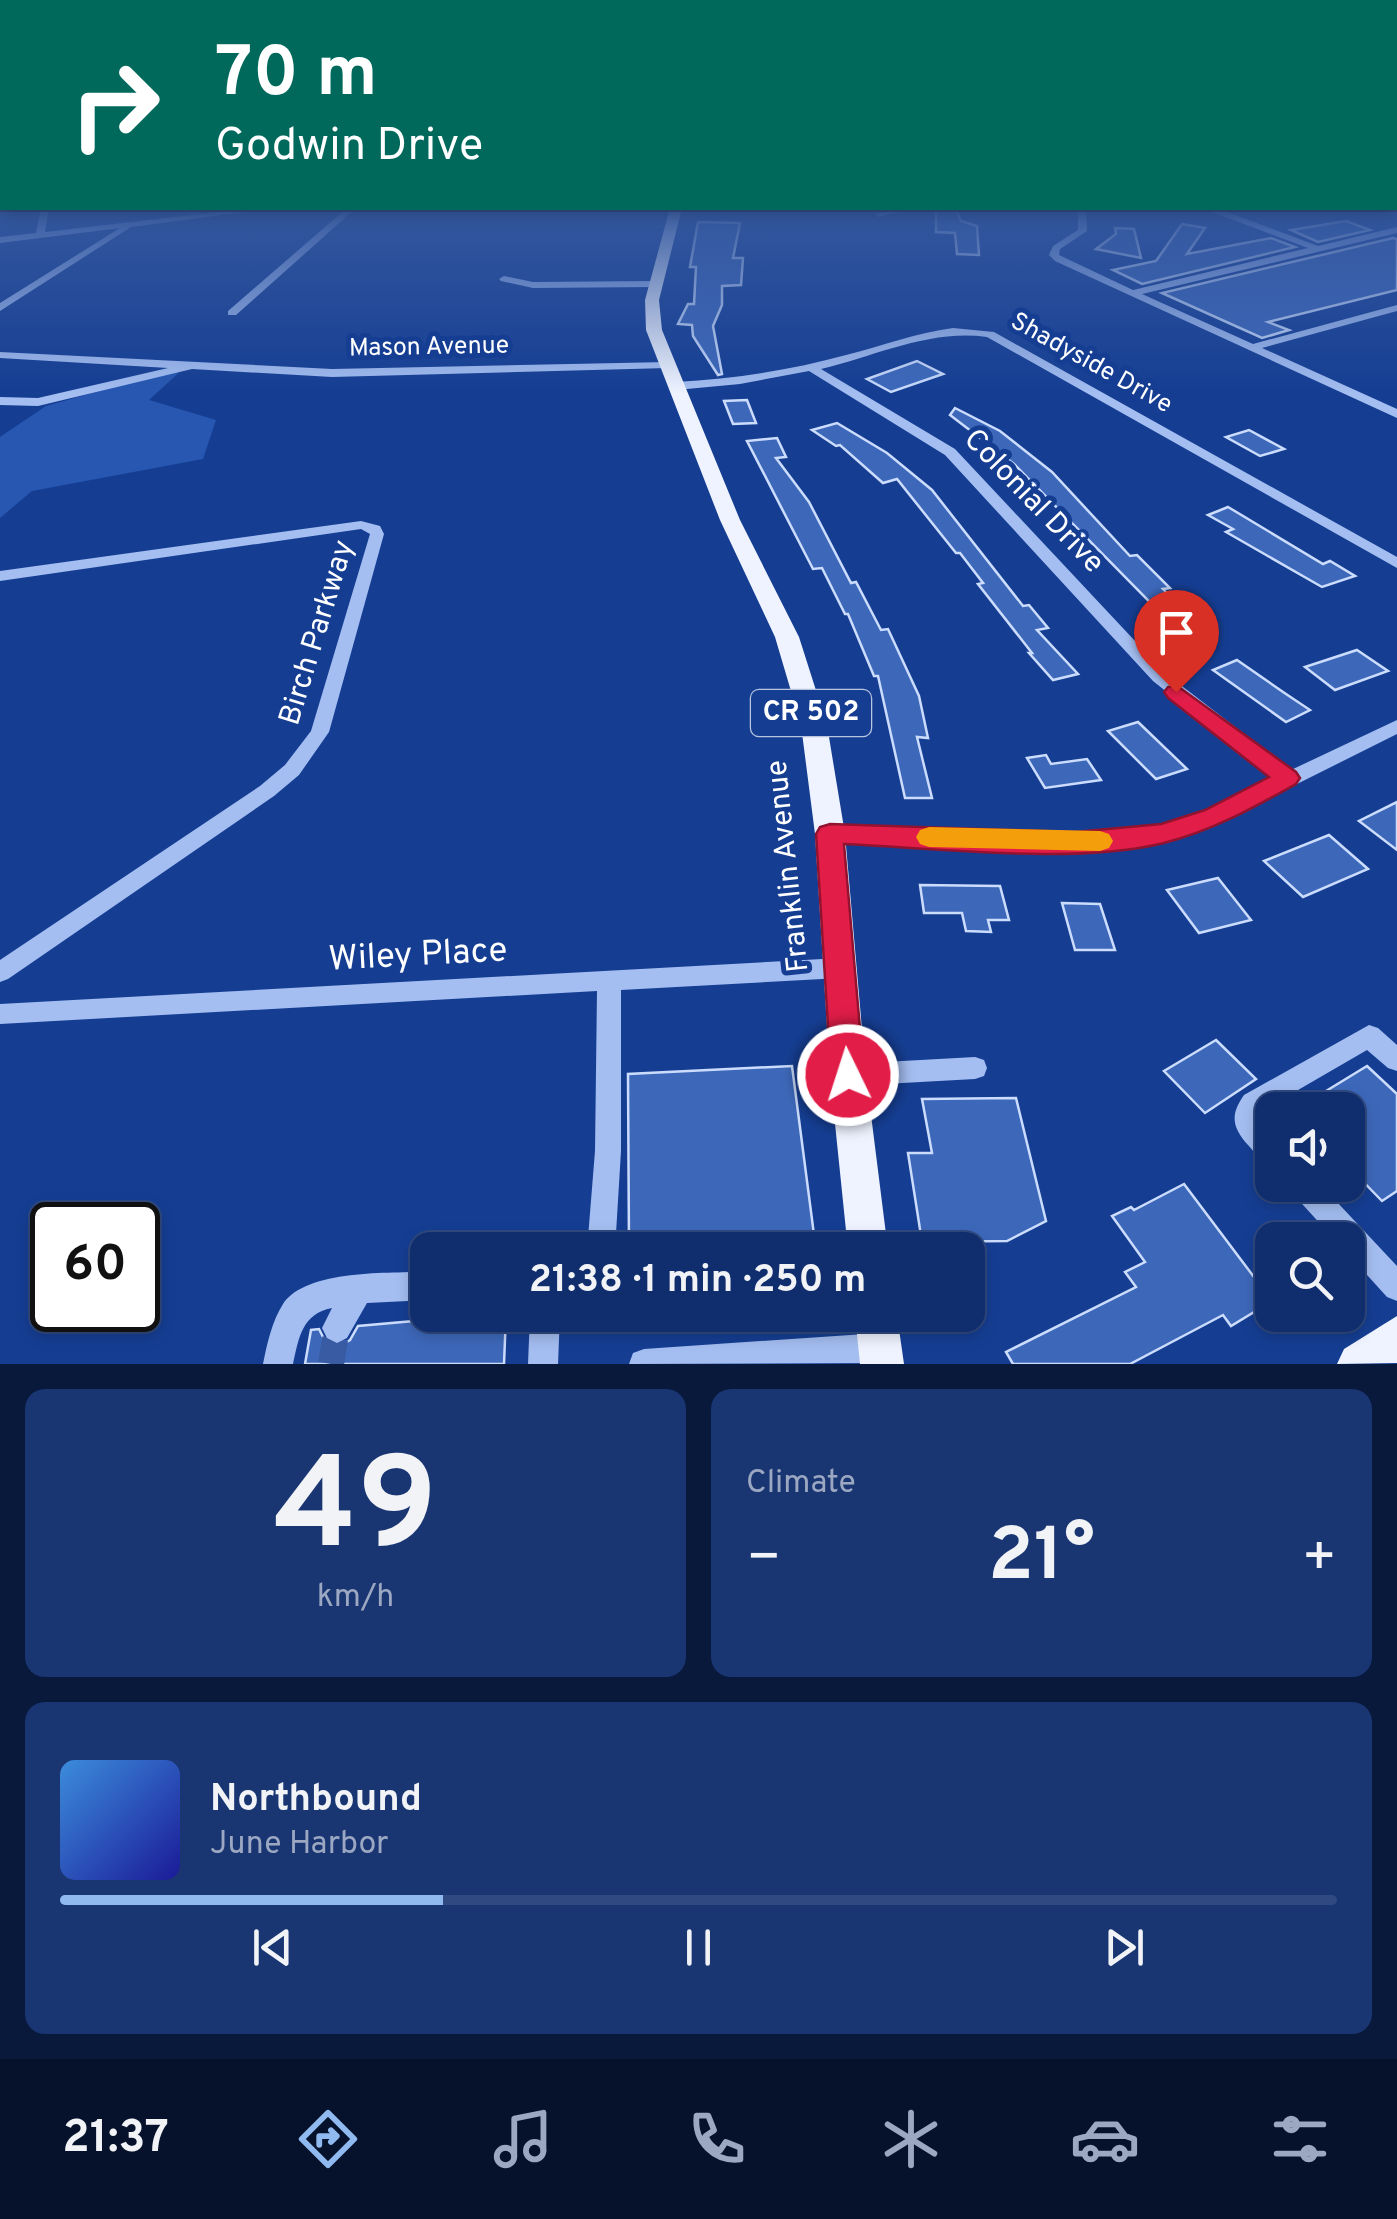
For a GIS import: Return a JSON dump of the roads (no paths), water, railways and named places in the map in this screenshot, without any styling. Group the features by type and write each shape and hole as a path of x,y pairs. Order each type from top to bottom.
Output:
{"main road":[{"name":"Franklin Avenue","path":"659,267 652,314 672,375 730,520 788,637 814,725 830,834 848,1075 866,1232"},
{"path":"1359,1364 1397,1337"}],"street":[{"path":"0,308 66,267"},
{"path":"232,313 285,267"},
{"path":"1078,267 1251,348 1390,406 1397,414"},
{"path":"1132,293 1244,267"},
{"path":"504,279 533,284 654,284"},
{"path":"1251,348 1397,308"},
{"name":"Shadyside Drive","path":"672,375 726,382 810,367 940,331 990,334 1397,564"},
{"name":"Mason Avenue","path":"3,357 332,373 672,375"},
{"path":"0,400 38,402 192,366"},
{"name":"Colonial Drive","path":"810,367 931,439 960,461 1158,677 1288,778"},
{"name":"Birch Parkway","path":"0,576 360,525 376,529 377,534 320,732 292,770 268,792 0,972"},
{"path":"830,834 1075,842 1161,834 1214,817 1397,726"},
{"name":"Wiley Place","path":"0,1014 841,968"},
{"path":"602,1232 608,1151 610,981"},
{"path":"1271,1092 1369,1036 1397,1060"},
{"path":"848,1075 975,1068"},
{"path":"1255,1101 1247,1112 1247,1125 1255,1134"},
{"path":"1318,1202 1397,1287"},
{"path":"278,1364 287,1320 310,1296 358,1288 410,1287"},
{"path":"337,1328 358,1288"},
{"path":"543,1364 544,1332"},
{"path":"646,1363 880,1342"}],"tunnel":[{"path":"331,1364 337,1328"}]}
